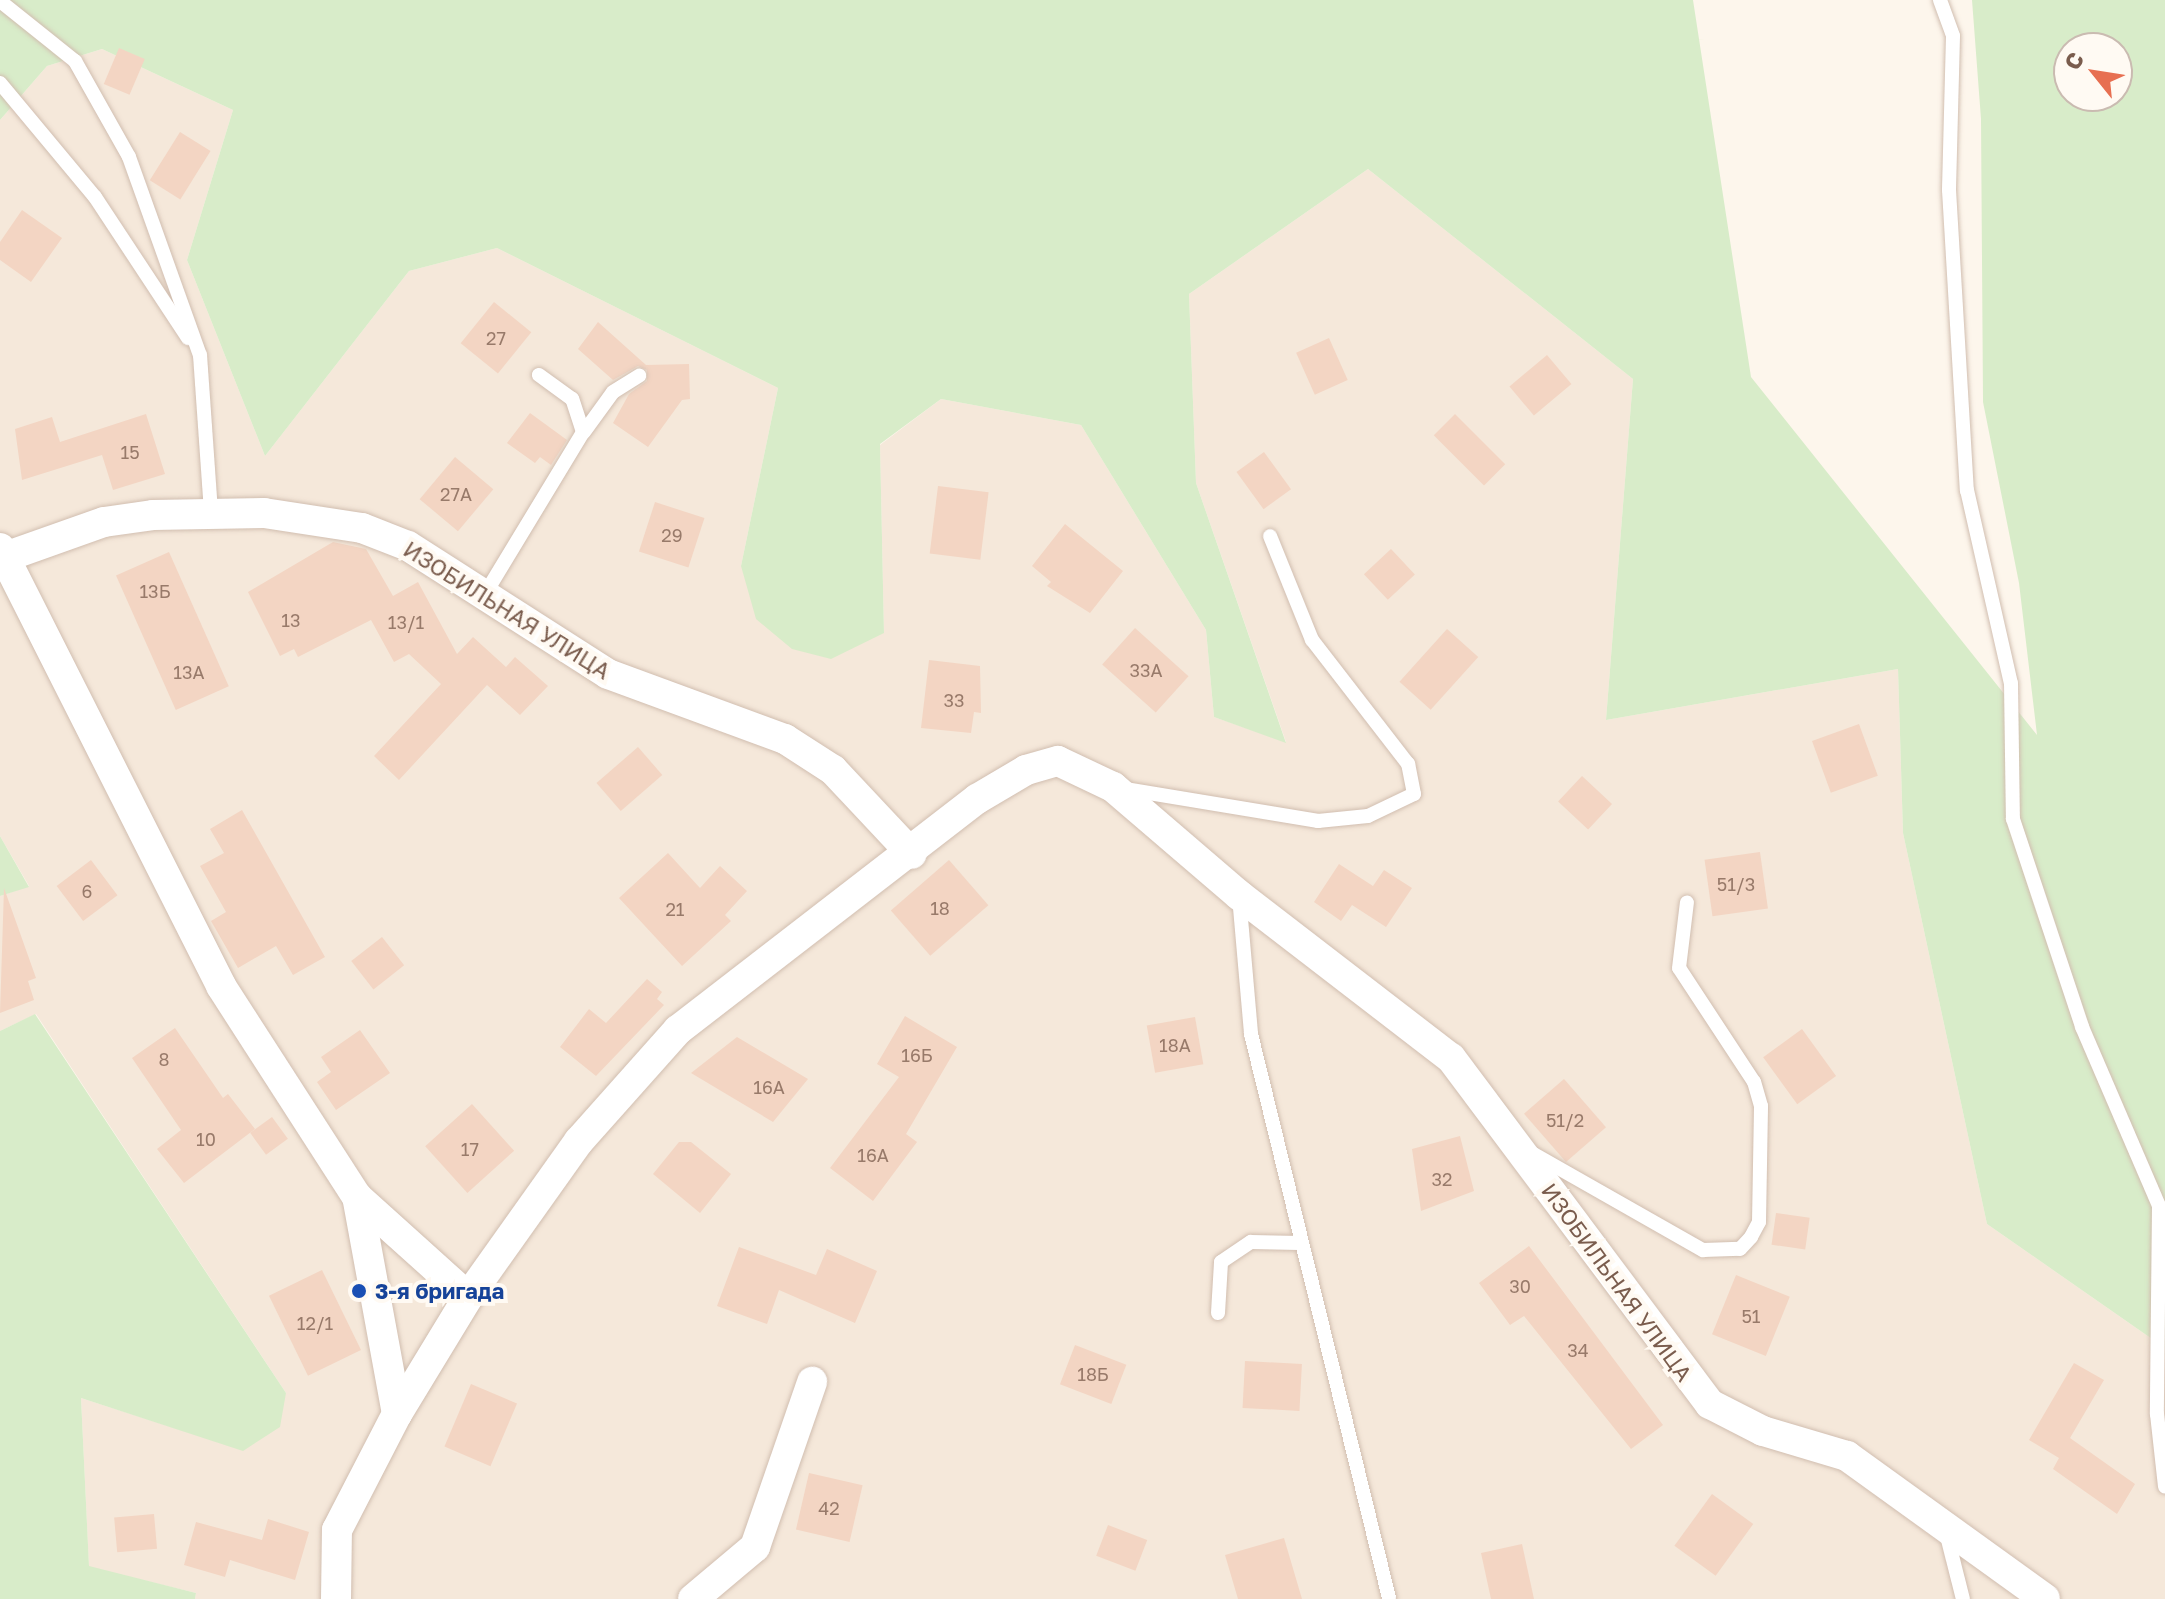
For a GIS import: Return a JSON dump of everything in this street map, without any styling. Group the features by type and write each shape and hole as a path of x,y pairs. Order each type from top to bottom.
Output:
{"street":[{"name":"ИЗОБИЛЬНАЯ УЛИЦА","path":"4,552 104,522 211,511 317,517 362,528 408,546 608,674 785,739 833,770 912,854"},
{"path":"4,552 221,986 357,1197 468,1297"},
{"name":"ИЗОБИЛЬНАЯ УЛИЦА","path":"336,1599 337,1530 397,1414 468,1297 579,1141 678,1030 1026,770 1058,761 1113,787 1239,895 1451,1058 1710,1404 1763,1431 1847,1456 1943,1520 1980,1557 2045,1599"},
{"path":"357,1197 397,1414"},
{"path":"693,1599 755,1547 812,1382"}],"lane":[{"path":"1940,0 1953,36 1949,190 1967,490 2011,683 2013,819 2082,1027 2159,1206 2157,1414 2165,1487"},
{"path":"0,1 75,61 99,98 129,157 200,355 211,511"},
{"path":"0,83 95,197 200,355"},
{"path":"539,375 572,399 583,432"},
{"path":"485,594 583,432 613,392 639,376"},
{"path":"1113,787 1318,821 1368,816 1414,794 1408,764 1312,640 1270,536"},
{"path":"1239,895 1251,1034 1299,1243 1388,1599 1396,1599"},
{"path":"1514,1142 1703,1250 1740,1249 1751,1237 1759,1222 1761,1106 1754,1082 1679,968 1687,902"},
{"path":"1218,1313 1221,1262 1251,1242 1299,1243"},
{"path":"1943,1520 1963,1599"}],"shaded area":[{"path":"102,49 233,110 187,260 265,456 409,271 497,248 778,388 741,566 884,633 880,445 941,399 1081,425 1206,630 1214,717 1286,742 1196,483 1189,294 1368,169 1633,379 1606,720 1898,669 1903,833 1987,1224 2165,1348 2165,1599 195,1599 196,1593 89,1567 81,1398 243,1450 286,1393 36,1014 0,1031 0,896 29,886 0,836 0,120 47,66"}],"green space":[{"path":"0,0 1693,0 1751,377 2037,735 2019,583 1983,402 1981,119 1972,0 2165,0 2165,1348 1987,1224 1903,833 1898,669 1606,720 1633,379 1368,169 1189,294 1196,483 1286,743 1214,717 1206,630 1081,425 941,399 880,444 884,633 831,659 792,649 756,619 741,566 778,388 497,248 409,271 265,456 187,260 233,110 102,49 47,66 0,120"},
{"path":"0,836 29,887 0,896"},
{"path":"35,1014 286,1393 280,1427 243,1451 81,1398 89,1566 196,1593 195,1599 0,1599 0,1031"}],"building":[{"path":"119,48 145,59 130,95 104,84"},
{"path":"180,132 211,151 180,199 150,180"},
{"path":"22,210 62,238 31,282 0,260 0,242"},
{"path":"494,302 531,332 498,373 461,343"},
{"path":"598,322 646,365 689,364 690,399 682,400 648,447 613,423 629,394 647,381 647,370 638,366 613,380 578,349"},
{"path":"1329,338 1348,380 1315,395 1296,353"},
{"path":"1547,355 1571,384 1534,416 1509,386"},
{"path":"530,413 567,440 551,465 540,457 535,463 507,443"},
{"path":"146,414 165,474 113,490 102,455 22,480 15,429 52,417 60,442"},
{"path":"1455,414 1505,464 1484,485 1434,435"},
{"path":"1264,452 1291,489 1264,509 1236,472"},
{"path":"455,457 493,489 458,531 420,499"},
{"path":"938,486 989,492 980,560 930,553"},
{"path":"655,502 704,518 688,568 639,551"},
{"path":"1065,524 1123,571 1090,613 1047,586 1051,582 1032,566"},
{"path":"333,542 366,549 393,596 418,582 457,654 473,637 506,667 515,657 548,686 520,715 487,685 399,780 374,756 441,684 409,654 394,662 371,620 298,657 294,649 280,656 248,592"},
{"path":"1391,549 1415,575 1388,600 1364,574"},
{"path":"169,552 229,686 176,710 116,576"},
{"path":"1135,628 1189,676 1156,713 1102,664"},
{"path":"1447,629 1478,657 1431,710 1399,682"},
{"path":"929,660 980,666 981,713 974,712 971,733 921,728"},
{"path":"1859,724 1878,776 1831,793 1812,741"},
{"path":"638,747 662,775 621,811 596,783"},
{"path":"1582,776 1612,804 1588,830 1558,802"},
{"path":"242,810 325,957 293,975 276,946 238,968 211,921 226,912 200,866 224,853 210,829"},
{"path":"1760,852 1768,908 1712,916 1705,860"},
{"path":"668,853 700,888 720,866 747,891 725,915 731,921 682,966 619,898"},
{"path":"91,860 117,895 83,921 57,886"},
{"path":"949,860 988,905 930,956 891,911"},
{"path":"1339,864 1373,886 1384,870 1412,888 1386,927 1352,905 1341,921 1314,902"},
{"path":"4,888 36,978 28,981 34,1000 0,1013"},
{"path":"382,937 404,965 373,989 351,961"},
{"path":"647,979 662,992 657,999 664,1005 596,1076 560,1047 589,1009 606,1023"},
{"path":"905,1016 957,1047 906,1134 917,1142 873,1201 830,1168 899,1077 877,1064"},
{"path":"1195,1017 1203,1064 1155,1073 1147,1026"},
{"path":"175,1028 223,1098 228,1094 255,1129 184,1183 157,1149 181,1130 132,1058"},
{"path":"1802,1029 1836,1076 1797,1104 1763,1057"},
{"path":"360,1030 390,1073 336,1110 317,1082 331,1072 321,1057"},
{"path":"737,1037 808,1079 773,1122 691,1073"},
{"path":"1564,1079 1606,1127 1566,1162 1524,1114"},
{"path":"472,1104 514,1151 467,1193 425,1146"},
{"path":"272,1117 288,1139 266,1155 250,1133"},
{"path":"1460,1136 1474,1191 1421,1211 1412,1149"},
{"path":"679,1142 691,1142 731,1174 700,1213 653,1174"},
{"path":"1776,1213 1810,1218 1805,1249 1772,1245"},
{"path":"1529,1246 1663,1425 1631,1449 1524,1316 1510,1325 1479,1283"},
{"path":"739,1247 816,1275 827,1249 877,1271 855,1323 779,1290 767,1324 717,1306"},
{"path":"322,1270 361,1350 308,1376 269,1296"},
{"path":"1736,1275 1790,1297 1766,1356 1712,1334"},
{"path":"1075,1345 1126,1365 1111,1404 1060,1384"},
{"path":"1245,1361 1302,1364 1299,1411 1243,1408"},
{"path":"2074,1363 2104,1380 2070,1438 2135,1484 2117,1514 2053,1469 2059,1458 2029,1440"},
{"path":"471,1384 517,1404 490,1466 444,1447"},
{"path":"809,1473 863,1485 850,1542 796,1530"},
{"path":"1712,1494 1753,1524 1716,1576 1674,1546"},
{"path":"154,1514 157,1549 117,1552 114,1517"},
{"path":"268,1519 309,1532 295,1580 230,1560 225,1577 184,1565 196,1522 262,1540"},
{"path":"1108,1525 1147,1540 1135,1571 1096,1556"},
{"path":"1284,1538 1302,1599 1238,1599 1225,1555"},
{"path":"1522,1544 1534,1599 1491,1599 1481,1553"}],"place":[{"name":"3-я бригада","path":"359,1291"}]}
